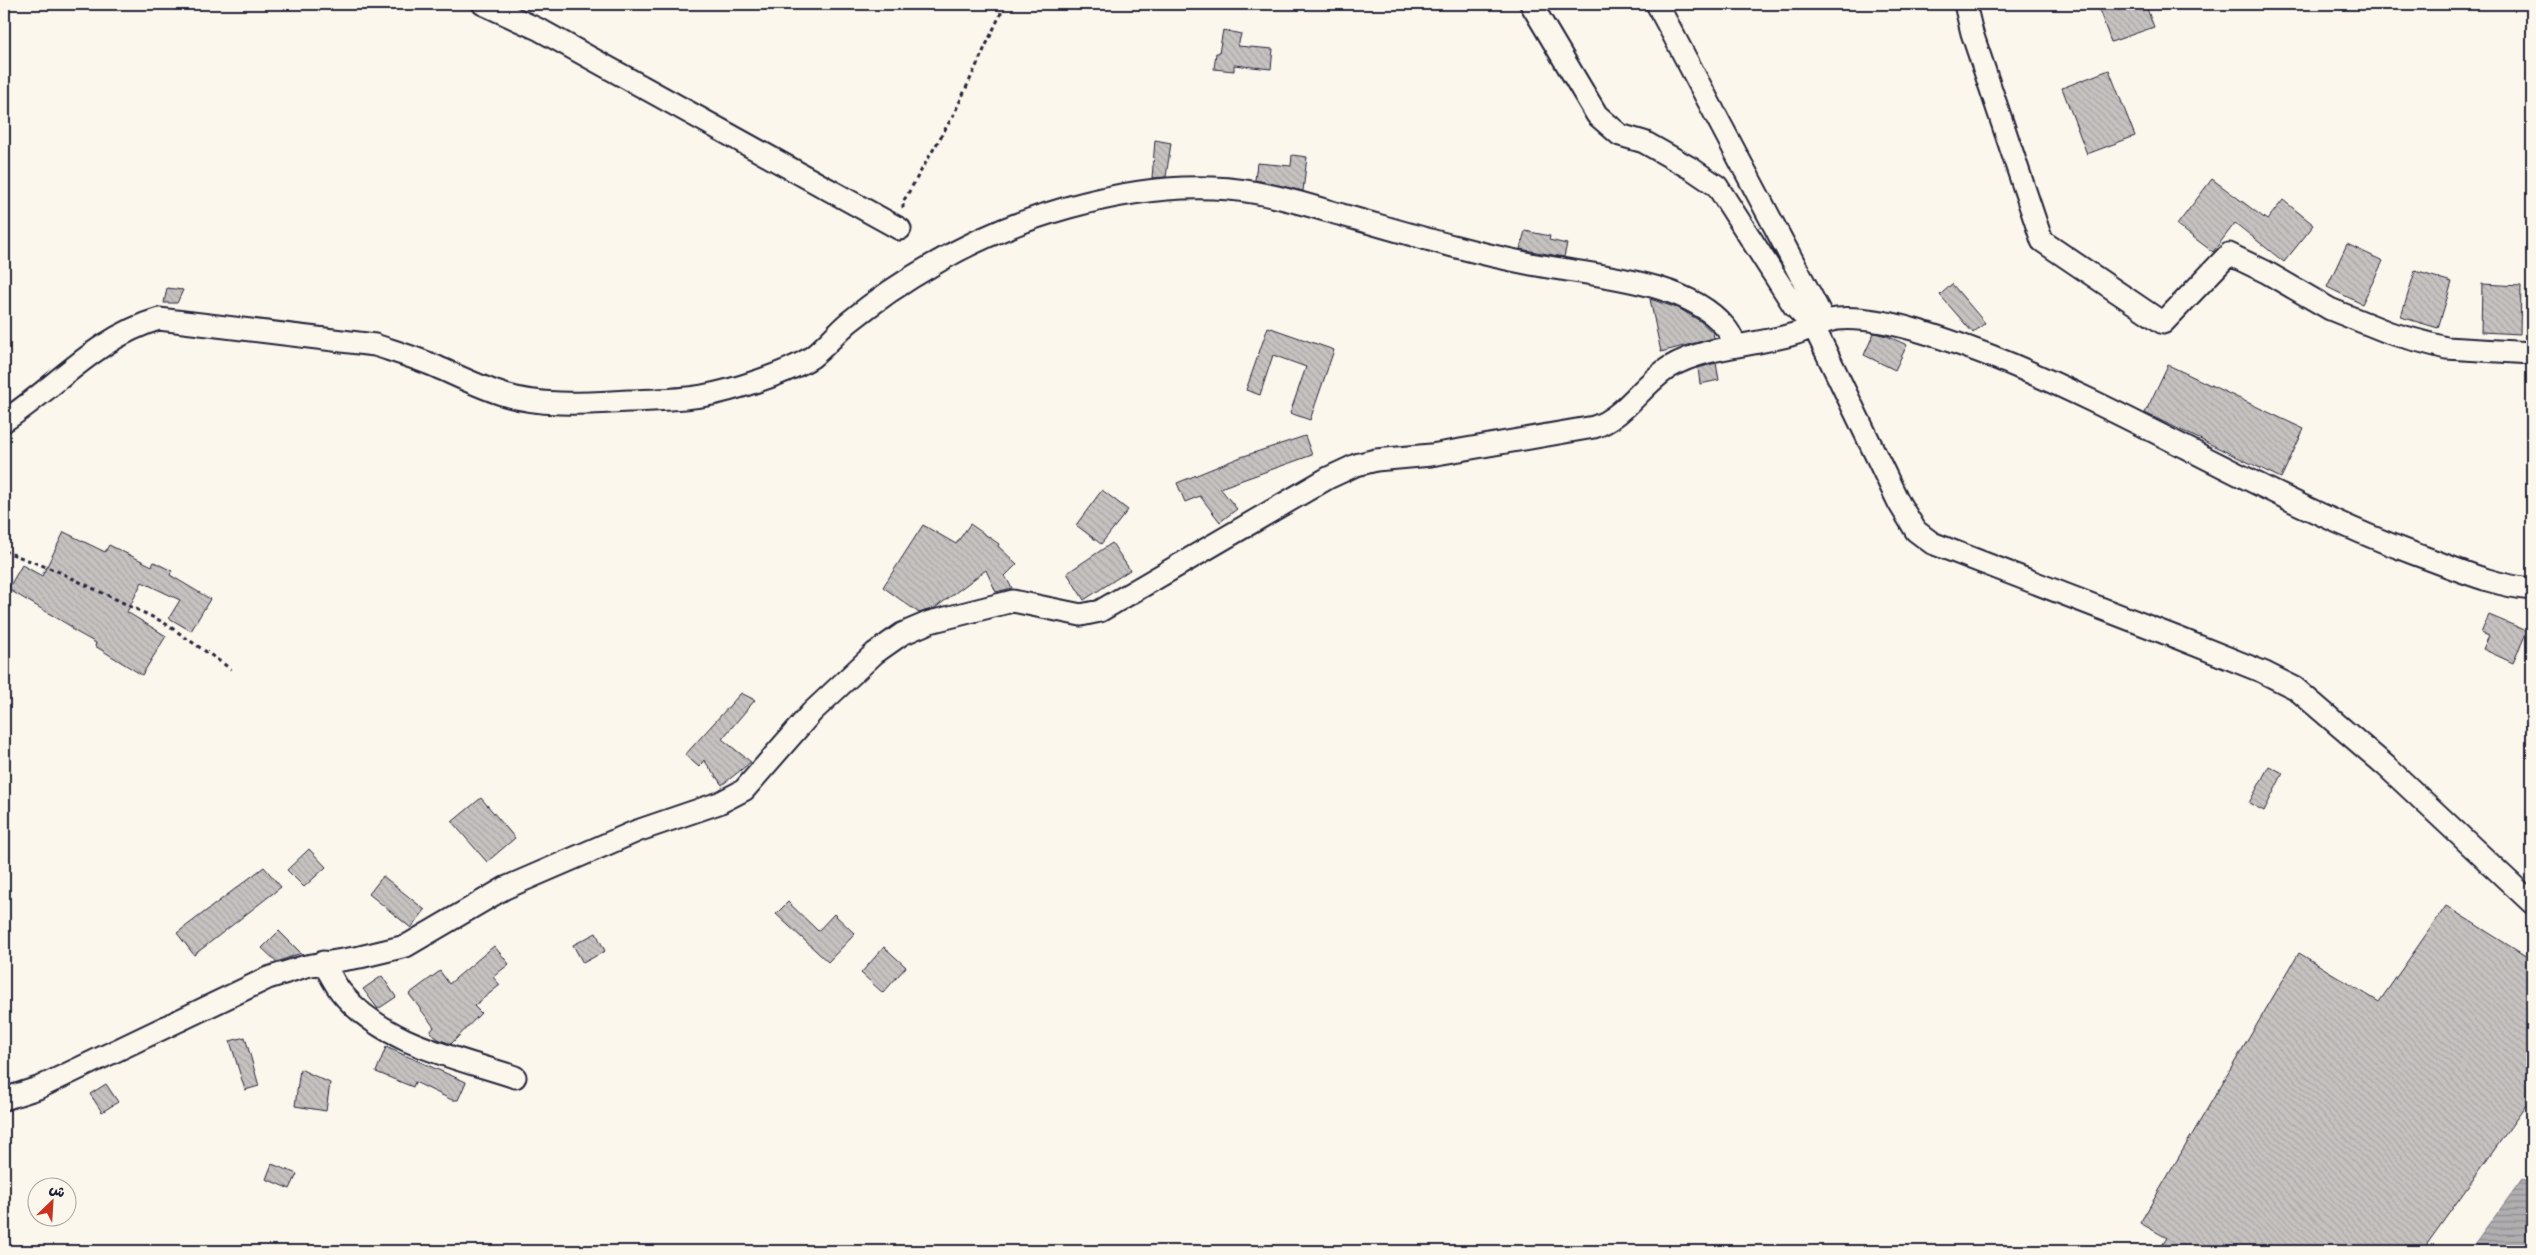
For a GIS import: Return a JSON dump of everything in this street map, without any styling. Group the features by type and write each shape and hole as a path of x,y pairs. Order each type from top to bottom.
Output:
{"street":[{"path":"483,4 549,35 900,230"},
{"path":"1531,4 1597,115 1620,135 1644,142 1692,169 1717,186 1794,306 1820,324"},
{"path":"1657,4 1820,324 1899,503 1920,536 1932,543 2263,672 2296,688 2386,766 2532,903"},
{"path":"1965,4 1972,33 2042,241 2163,323 2229,254 2266,272 2330,309 2390,333 2446,348 2532,353"},
{"path":"4,421 24,408 80,360 140,324 159,319 375,346 407,355 507,396 534,401 572,403 678,399 705,395 740,387 811,358 846,324 884,294 936,262 977,241 1064,209 1136,193 1182,188 1215,188 1277,198 1498,258 1636,282 1693,302 1725,326 1736,346"},
{"path":"4,1099 38,1088 268,978 323,962 360,957 406,946 505,888 638,831 719,803 744,790 812,712 874,653 902,634 930,622 1013,602 1081,614 1100,611 1319,483 1356,466 1376,460 1431,455 1580,431 1602,425 1672,365 1736,346 1787,336 1838,319 1862,320 1907,327 1973,349 2047,379 2094,401 2231,472 2359,532 2458,569 2513,586 2532,589"},
{"path":"323,962 341,992 355,1005 392,1032 444,1056 515,1077"}],"path":[{"path":"900,230 903,202 954,114 1001,13 1003,4"},
{"path":"4,551 57,571 163,622 231,669"}],"shaded area":[{"path":"2522,1179 2532,1183 2532,1251 2481,1251 2475,1244"}],"building":[{"path":"2097,4 2145,4 2154,27 2111,42"},
{"path":"1223,30 1241,34 1238,46 1273,49 1271,69 1234,65 1234,71 1214,69 1216,53 1219,53"},
{"path":"2109,70 2135,136 2087,154 2062,88"},
{"path":"1155,140 1171,143 1166,177 1152,178"},
{"path":"1292,155 1307,157 1303,191 1255,180 1257,163 1291,166"},
{"path":"2212,179 2267,220 2283,200 2314,225 2284,262 2235,223 2213,252 2177,225"},
{"path":"1525,231 1550,236 1549,240 1567,244 1564,257 1520,249"},
{"path":"2347,244 2383,261 2362,304 2327,287"},
{"path":"2415,271 2452,282 2438,328 2401,317"},
{"path":"1952,284 1985,323 1973,333 1940,295"},
{"path":"2482,284 2521,286 2520,334 2481,332"},
{"path":"167,288 183,290 177,303 164,303"},
{"path":"1650,299 1680,309 1700,321 1713,333 1714,338 1661,352"},
{"path":"1268,327 1334,350 1310,420 1290,413 1306,367 1273,355 1260,395 1246,390"},
{"path":"1874,333 1887,336 1907,345 1895,370 1864,355"},
{"path":"1716,363 1719,380 1700,384 1698,368"},
{"path":"2168,365 2304,429 2281,478 2145,413"},
{"path":"1305,436 1312,455 1220,488 1237,509 1220,522 1200,496 1185,502 1177,483 1241,457"},
{"path":"1102,490 1128,510 1101,544 1076,525"},
{"path":"970,524 999,544 998,546 1017,564 1005,576 1012,588 996,592 986,570 935,608 919,613 883,587 923,525 956,544"},
{"path":"64,532 105,552 109,545 152,566 154,562 172,571 170,575 210,599 191,631 169,618 180,600 142,582 127,612 166,636 142,675 95,646 96,643 71,629 72,627 8,589 22,565 42,576"},
{"path":"1112,543 1130,570 1084,600 1067,573"},
{"path":"2489,615 2527,631 2513,663 2483,649 2489,636 2481,633"},
{"path":"741,693 755,700 722,739 751,762 722,785 704,760 699,767 685,755"},
{"path":"2269,766 2283,773 2264,811 2249,803"},
{"path":"481,798 515,838 487,862 452,822"},
{"path":"309,849 326,867 304,887 287,870"},
{"path":"264,867 281,887 194,955 177,933"},
{"path":"383,876 425,910 411,928 369,894"},
{"path":"788,902 818,931 834,914 855,934 828,962 776,914"},
{"path":"2446,906 2532,960 2532,1097 2422,1251 2158,1251 2167,1238 2140,1223 2299,953 2379,1002"},
{"path":"279,931 301,953 277,962 262,948"},
{"path":"596,933 605,951 583,963 573,945"},
{"path":"494,946 509,964 493,977 500,985 474,1006 481,1013 451,1044 438,1039 430,1032 434,1027 409,994 440,971 449,984"},
{"path":"884,947 906,967 883,993 861,973"},
{"path":"382,976 396,997 378,1009 363,989"},
{"path":"245,1037 259,1086 245,1090 230,1041"},
{"path":"386,1047 466,1082 458,1100 452,1100 415,1082 413,1087 376,1072"},
{"path":"300,1069 330,1083 326,1111 295,1106"},
{"path":"106,1084 118,1102 102,1112 90,1094"},
{"path":"272,1164 297,1174 290,1189 266,1179"}]}
